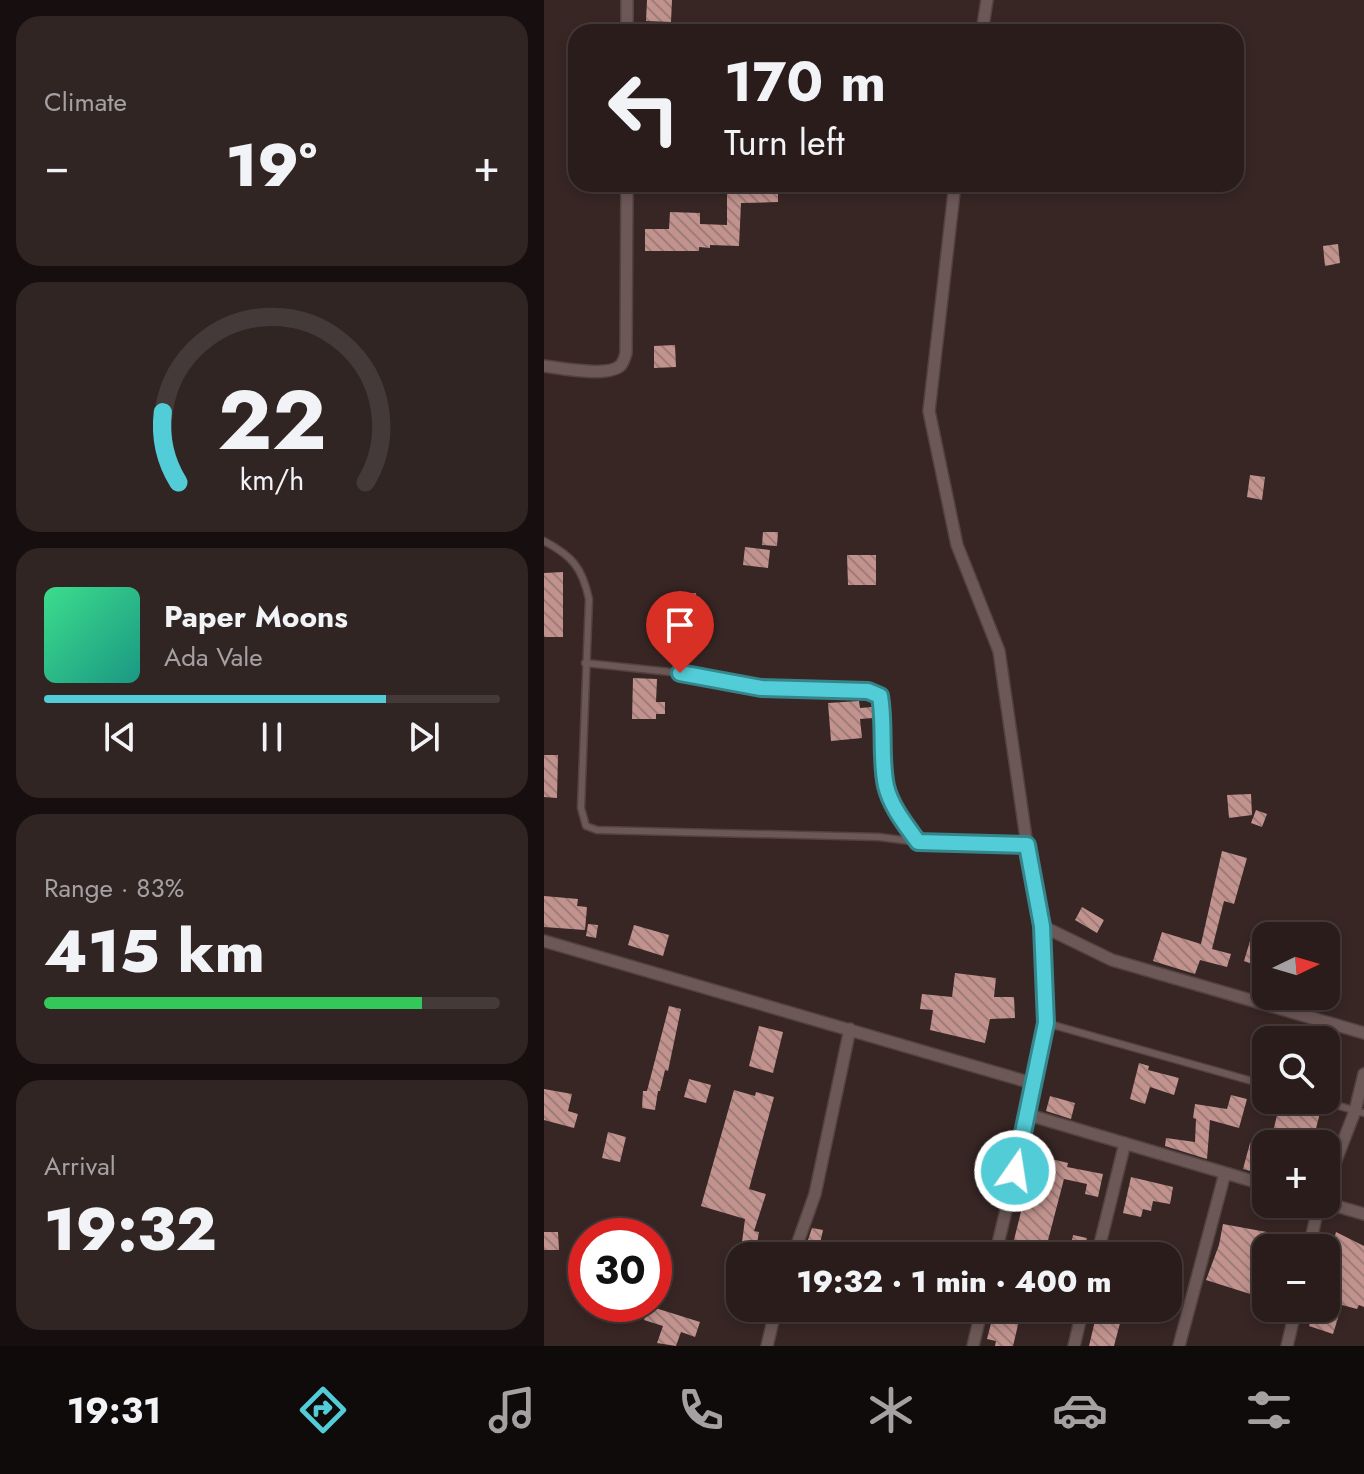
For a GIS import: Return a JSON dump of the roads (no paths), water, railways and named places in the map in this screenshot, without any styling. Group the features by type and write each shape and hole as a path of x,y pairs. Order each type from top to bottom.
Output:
{"street":[{"path":"627,0 627,24"},
{"path":"983,24 987,0"},
{"path":"544,366 583,371 612,370 621,365 626,353 628,327 627,192"},
{"path":"954,192 929,411 957,545 999,651 1042,926 1046,1023 1029,1115 998,1242"},
{"path":"1042,926 1112,960 1364,1033"},
{"path":"544,941 1035,1084"},
{"path":"798,1242 815,1194 850,1029"},
{"path":"1340,1155 1359,1112 1364,1074"},
{"path":"1029,1115 1252,1181"},
{"path":"1100,1242 1125,1143"},
{"path":"1179,1346 1225,1173"},
{"path":"1340,1207 1364,1214"},
{"path":"767,1346 773,1322"},
{"path":"973,1346 979,1322"},
{"path":"1074,1346 1080,1322"},
{"path":"1287,1346 1293,1322"}],"lane":[{"path":"544,541 567,553 584,577 589,599 581,808 586,826 597,830 879,837 918,842 1027,845"},
{"path":"585,663 680,673 761,688 868,691 880,696 884,717 886,786 894,806 918,842"},
{"path":"1046,1023 1252,1081"}]}
